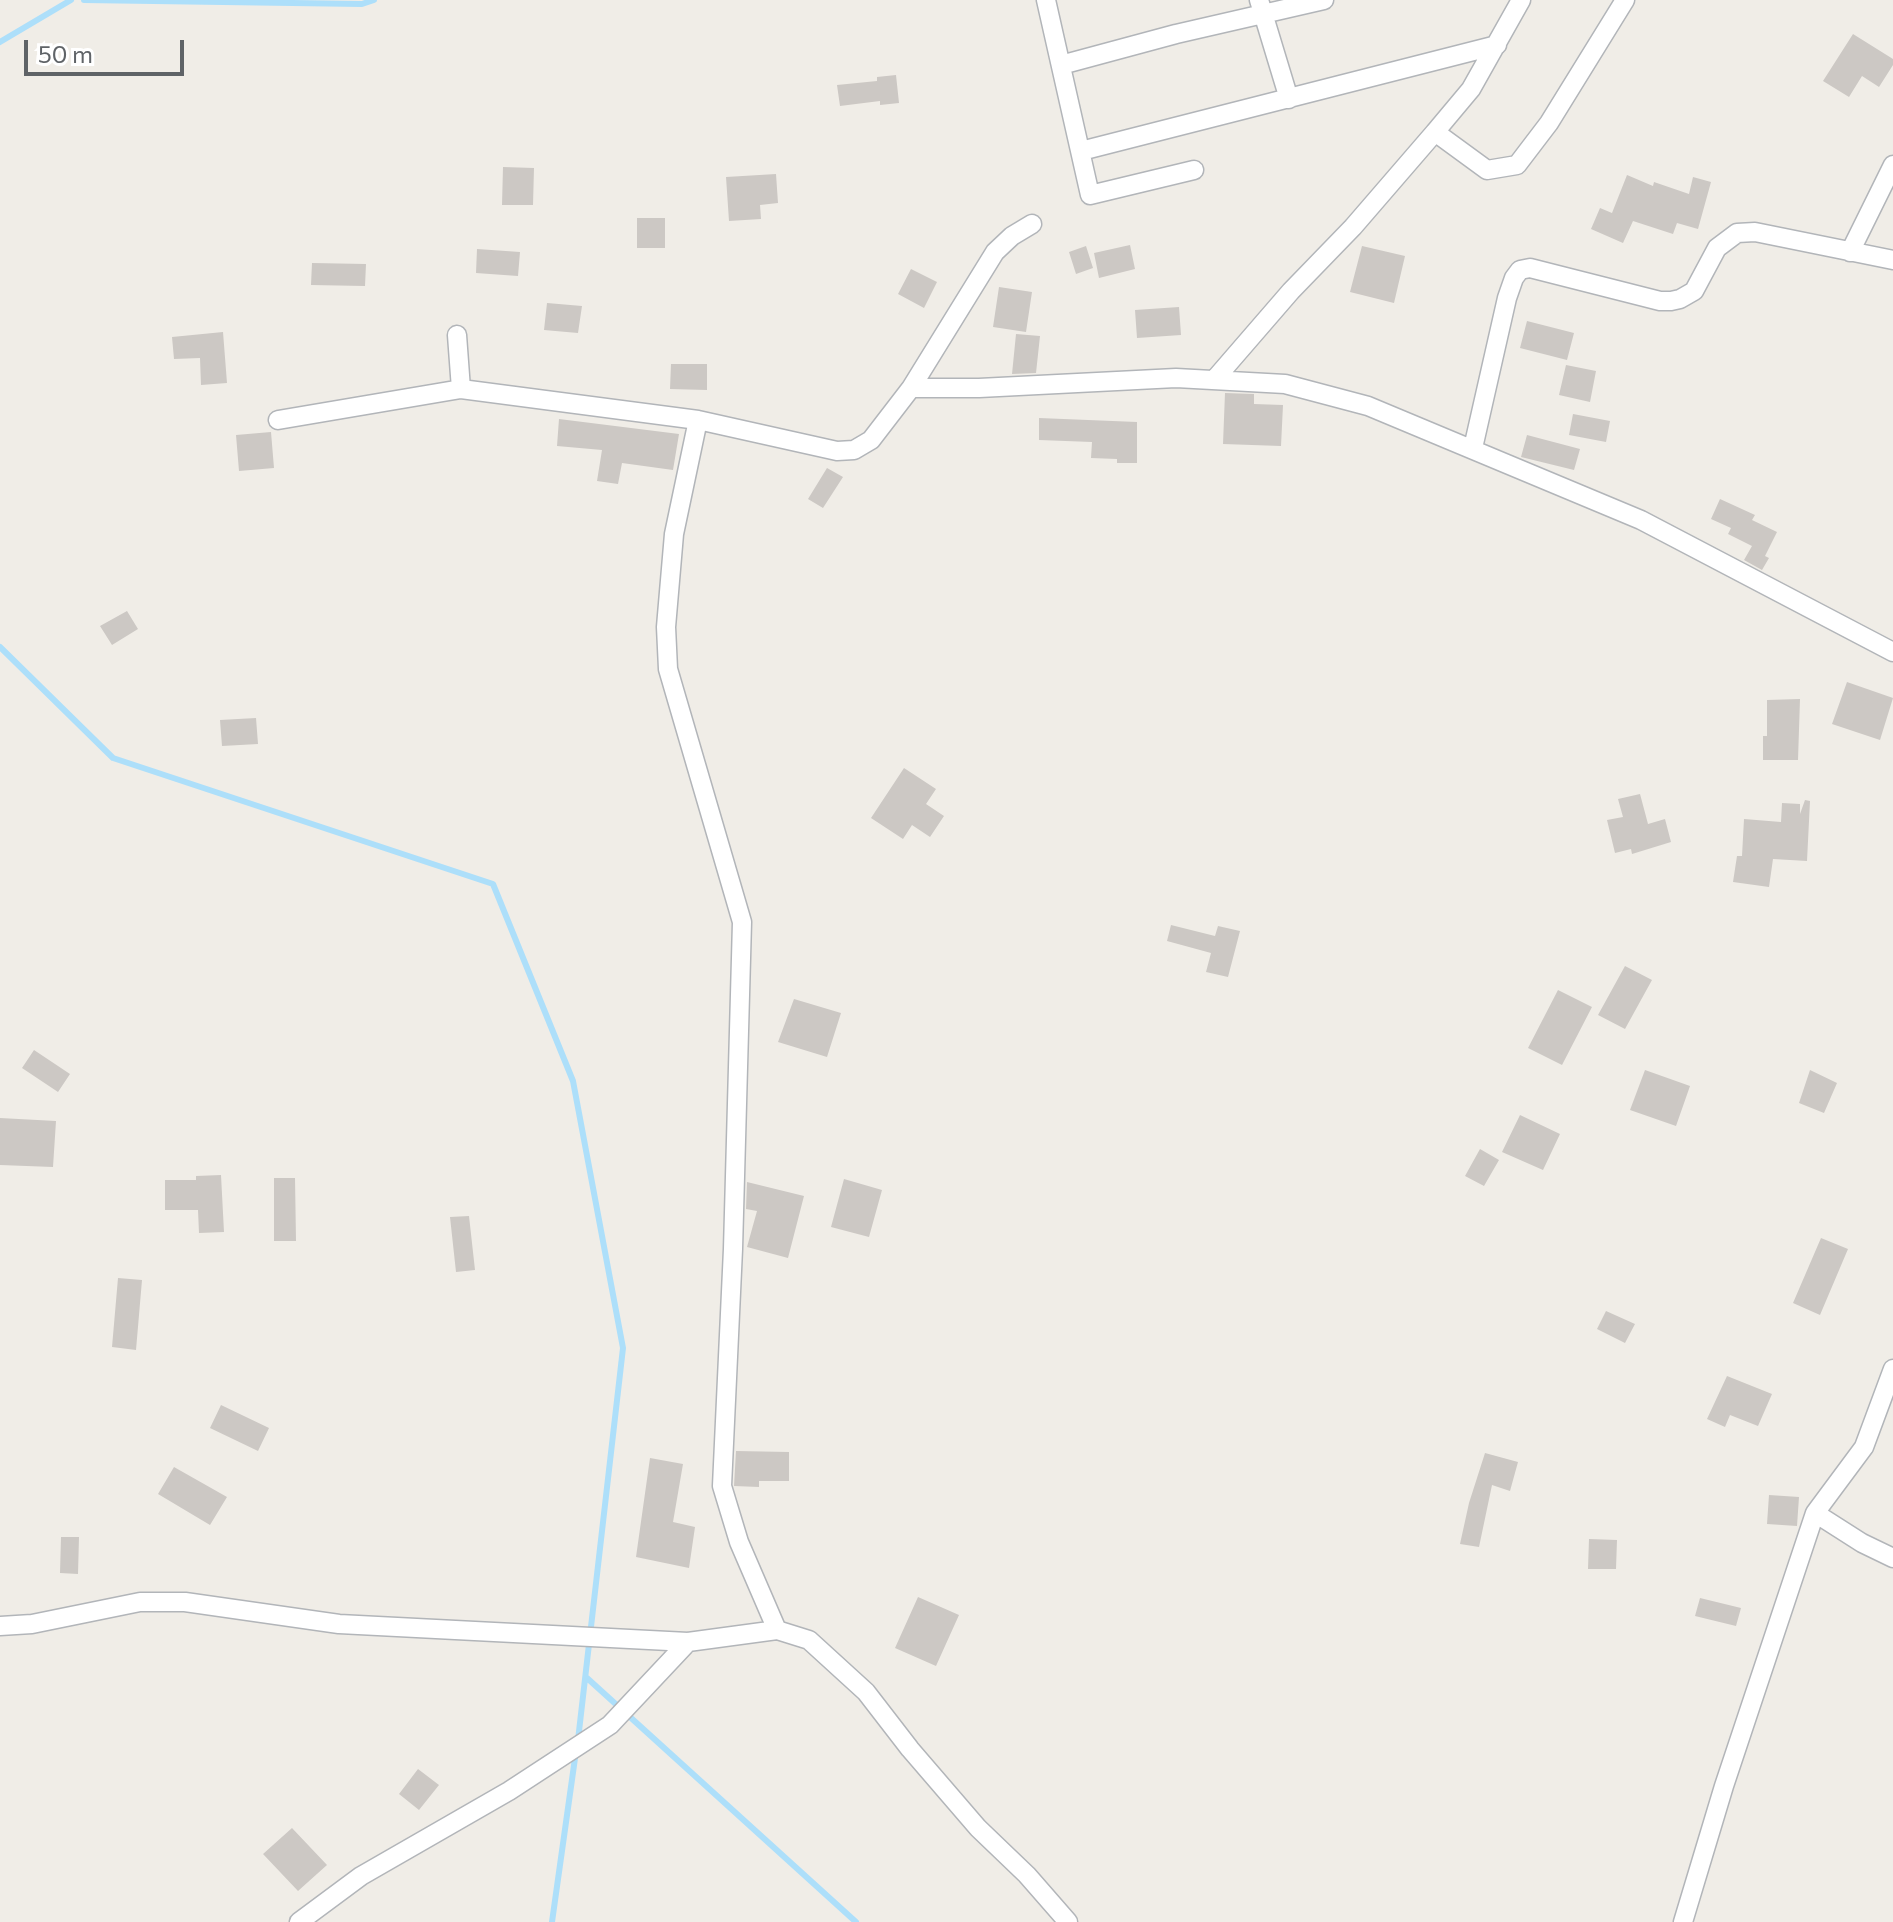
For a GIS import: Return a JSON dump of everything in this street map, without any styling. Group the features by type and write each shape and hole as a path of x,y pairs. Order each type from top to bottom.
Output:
{"street":[{"path":"1046,0 1090,195 1194,170"},
{"path":"1061,65 1261,7 1324,0"},
{"path":"1214,380 1471,89 1521,0"},
{"path":"1435,132 1487,170 1517,165 1549,123 1625,0"},
{"path":"1261,7 1289,99"},
{"path":"1081,151 1497,45"},
{"path":"1850,252 1893,165"},
{"path":"278,420 461,389 698,420 837,451 854,450 871,440 911,388 995,252 1012,236 1032,224"},
{"path":"1473,448 1507,298 1520,270 1530,268 1660,301 1671,301 1694,291 1717,248 1737,233 1755,232 1893,260"},
{"path":"457,335 461,389"},
{"path":"911,388 979,388 1176,378 1285,384 1368,406 1641,520 1893,652"},
{"path":"698,420 674,534 667,613 668,669 742,922 733,1249 722,1486 739,1542 777,1630"},
{"path":"1683,1922 1724,1786 1815,1513 1864,1447 1893,1369"},
{"path":"1815,1513 1862,1543 1893,1558"},
{"path":"0,1626 32,1624 140,1602 185,1602 339,1624 688,1642 777,1630 809,1640 866,1692 978,1828 1027,1875 1068,1922"},
{"path":"299,1922 361,1876 509,1791 587,1739 635,1701 688,1642"}],"building":[{"path":"1853,34 1893,59 1893,65 1879,87 1862,76 1849,97 1823,81"},
{"path":"896,75 899,103 880,105 880,101 840,106 837,85 877,81 877,77"},
{"path":"503,167 534,168 533,205 502,205"},
{"path":"776,174 778,203 760,205 761,219 729,221 726,177"},
{"path":"1627,175 1653,186 1654,182 1689,194 1693,177 1711,182 1698,229 1677,223 1673,234 1633,221 1623,243 1591,229 1600,208 1612,213"},
{"path":"637,218 665,218 665,248 637,248"},
{"path":"1130,245 1135,269 1099,278 1094,253"},
{"path":"1086,246 1093,268 1076,274 1069,252"},
{"path":"1362,246 1405,256 1394,303 1350,292"},
{"path":"477,249 520,252 518,276 476,273"},
{"path":"312,263 366,264 365,286 311,285"},
{"path":"911,269 937,282 924,308 898,294"},
{"path":"999,287 1032,292 1026,332 993,327"},
{"path":"547,303 582,306 578,333 544,330"},
{"path":"1179,307 1181,335 1137,338 1135,310"},
{"path":"1527,321 1574,333 1567,360 1520,348"},
{"path":"223,332 227,383 201,385 200,358 174,359 172,337"},
{"path":"1016,334 1040,336 1036,373 1012,374"},
{"path":"671,364 707,364 707,390 670,389"},
{"path":"1566,365 1596,371 1590,402 1559,395"},
{"path":"1225,393 1254,394 1254,404 1283,405 1281,446 1223,444"},
{"path":"1573,414 1610,421 1606,442 1569,435"},
{"path":"1039,418 1137,422 1137,463 1091,458 1092,442 1039,440"},
{"path":"559,419 679,434 673,470 622,463 618,484 597,481 602,450 557,446"},
{"path":"271,432 274,468 239,471 236,435"},
{"path":"1527,435 1580,449 1574,470 1521,457"},
{"path":"827,468 843,477 823,508 808,499"},
{"path":"1720,499 1755,515 1752,520 1777,532 1762,570 1744,560 1752,546 1728,534 1731,528 1711,519"},
{"path":"127,611 138,629 112,645 100,626"},
{"path":"1847,682 1893,698 1880,740 1832,724"},
{"path":"1800,699 1798,760 1763,760 1767,700"},
{"path":"256,718 258,744 222,746 220,720"},
{"path":"904,768 936,789 926,804 944,816 930,837 912,825 903,839 871,818"},
{"path":"1640,794 1648,824 1665,819 1671,842 1632,854 1631,849 1615,853 1607,820 1623,817 1618,799"},
{"path":"1805,800 1810,801 1807,861 1773,859 1769,887 1733,882 1737,856 1742,856 1744,819 1781,822 1782,803 1800,804 1800,814"},
{"path":"1171,925 1215,936 1218,926 1240,931 1228,977 1206,972 1211,953 1167,941"},
{"path":"1625,966 1652,980 1625,1029 1598,1015"},
{"path":"1558,990 1592,1007 1562,1065 1528,1048"},
{"path":"794,999 841,1013 827,1057 778,1042"},
{"path":"34,1050 70,1074 58,1092 22,1068"},
{"path":"1645,1070 1690,1086 1676,1126 1630,1110"},
{"path":"1810,1070 1837,1083 1824,1113 1799,1103"},
{"path":"1520,1115 1560,1134 1543,1170 1502,1152"},
{"path":"0,1118 56,1121 53,1167 0,1165"},
{"path":"1480,1149 1499,1160 1484,1186 1465,1176"},
{"path":"221,1175 224,1232 199,1233 198,1210 165,1210 165,1180 196,1180 196,1176"},
{"path":"274,1178 295,1178 296,1241 274,1241"},
{"path":"844,1179 882,1190 869,1237 831,1227"},
{"path":"747,1182 804,1196 788,1258 747,1247 757,1211 746,1209"},
{"path":"469,1216 475,1270 456,1272 450,1217"},
{"path":"1821,1238 1848,1249 1820,1315 1793,1303"},
{"path":"118,1278 142,1280 136,1350 112,1347"},
{"path":"1606,1311 1635,1324 1625,1343 1597,1329"},
{"path":"1727,1376 1772,1394 1758,1426 1730,1415 1725,1427 1707,1419"},
{"path":"221,1405 269,1428 258,1451 210,1428"},
{"path":"736,1451 789,1452 789,1481 759,1481 759,1487 734,1486"},
{"path":"1485,1453 1518,1462 1510,1491 1492,1485 1479,1547 1460,1544 1469,1503"},
{"path":"650,1458 683,1464 673,1522 695,1527 689,1568 636,1557"},
{"path":"174,1467 227,1497 210,1525 158,1494"},
{"path":"1769,1495 1799,1497 1797,1526 1767,1524"},
{"path":"61,1537 79,1537 78,1574 60,1573"},
{"path":"1589,1539 1617,1540 1616,1569 1588,1569"},
{"path":"918,1597 959,1615 936,1666 895,1648"},
{"path":"1700,1598 1741,1608 1736,1626 1695,1616"},
{"path":"418,1769 439,1785 419,1810 399,1794"},
{"path":"292,1828 327,1865 298,1891 263,1854"}],"waterway":[{"path":"0,42 71,0"},
{"path":"84,0 362,4 374,0"},
{"path":"0,647 113,758 493,884 573,1081 623,1348 578,1740"},
{"path":"587,1678 856,1922"},
{"path":"552,1922 576,1751"}]}
